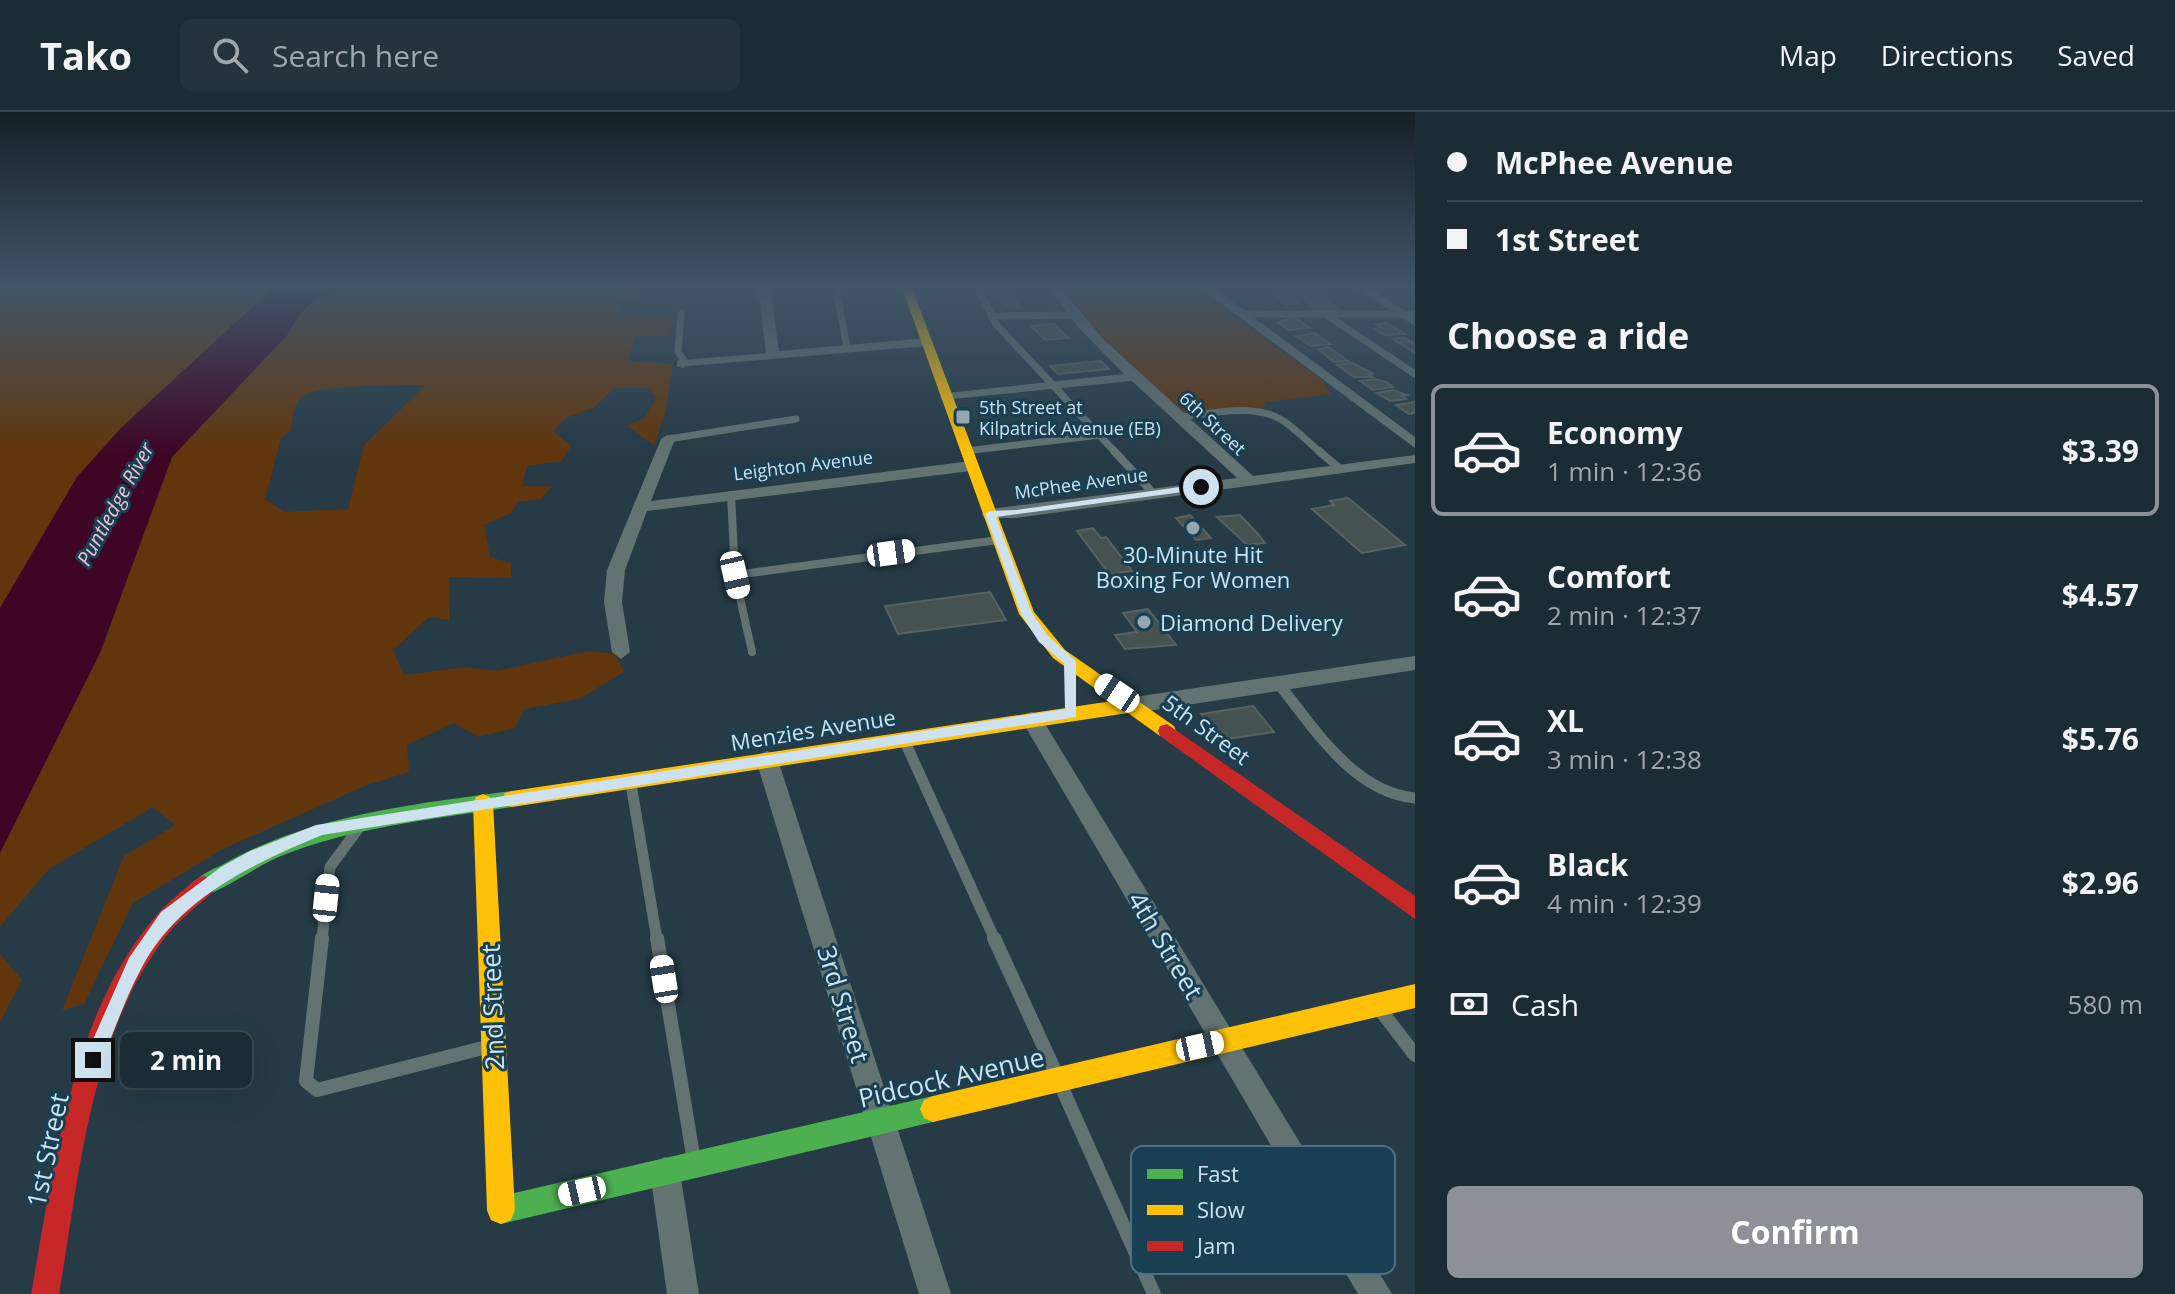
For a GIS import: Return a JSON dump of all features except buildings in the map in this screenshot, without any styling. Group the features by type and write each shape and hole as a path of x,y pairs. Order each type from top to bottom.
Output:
{"street":[{"path":"771,343 773,355"},
{"path":"682,364 908,343"},
{"name":"5th Street","path":"927,343 1027,614 1044,639 1070,661 1415,909"},
{"name":"6th Street","path":"1100,343 1249,481"},
{"path":"1282,343 1415,444"},
{"path":"947,397 1133,377"},
{"path":"621,652 613,602 616,570 668,439"},
{"name":"Leighton Avenue","path":"640,507 969,458"},
{"name":"McPhee Avenue","path":"990,514 1415,459"},
{"path":"1070,661 1072,701"},
{"name":"Menzies Avenue","path":"226,872 255,856 321,829 364,821 1032,720 1072,701 1134,705 1415,663"},
{"name":"4th Street","path":"1032,720 1287,1146"},
{"name":"3rd Street","path":"767,760 935,1294"},
{"name":"2nd Street","path":"483,803 500,1210"},
{"name":"1st Street","path":"45,1294 82,1107 93,1060 107,1022 135,963 154,932 184,902 226,872"},
{"name":"Pidcock Avenue","path":"500,1210 1415,996"},
{"path":"680,1168 683,1294"},
{"name":"4th Street","path":"1364,1274 1376,1294"}],"lane":[{"path":"679,343 682,364"},
{"path":"1016,343 1153,493"},
{"path":"1368,343 1415,374"},
{"path":"1182,417 1248,410 1271,414 1340,469"},
{"path":"668,439 796,419"},
{"path":"969,458 1101,435"},
{"path":"731,495 735,575 752,652"},
{"path":"735,575 999,540"},
{"path":"1278,683 1353,770 1377,790 1407,799 1415,798"},
{"path":"903,739 1131,1242"},
{"path":"631,780 680,1168"},
{"path":"364,821 330,867 306,1081 317,1090 493,1046"},
{"path":"1376,1005 1415,1055"},
{"path":"1145,1274 1154,1294"}],"shaded area":[{"path":"0,343 213,343 120,429 77,477 0,608"},
{"path":"279,343 633,343 628,361 673,364 665,413 654,445 627,426 644,418 657,397 647,388 614,388 593,408 565,418 553,431 571,446 562,461 527,466 522,486 552,486 541,499 518,502 511,513 484,525 490,557 511,563 511,578 450,577 449,620 429,617 393,650 404,675 464,667 496,671 589,651 615,654 624,672 579,699 524,709 515,728 478,737 454,723 407,745 409,772 367,785 223,849 133,903 84,1004 62,1010 124,856 175,825 153,807 49,869 0,927 0,853 100,653 172,457","holes":["426,385 364,445 348,509 284,512 265,499 281,438 291,430 293,415 301,398 314,392 344,387"]},
{"path":"1107,343 1271,343 1322,380 1331,394 1265,402 1266,405 1259,411 1193,416 1183,413"},
{"path":"0,954 22,980 0,1022"}],"water":[{"name":"Puntledge River","path":"213,343 279,343 172,457 100,653 0,853 0,608 77,477 120,429"}],"traffic: fast":[{"path":"204,886 240,865 314,836 392,817 512,799"},
{"path":"501,1210 933,1109"}],"traffic: slow":[{"path":"927,343 1027,614 1059,654 1167,731"},
{"path":"512,799 1134,705"},
{"path":"483,803 501,1210"},
{"path":"933,1109 1415,996"}],"traffic: jam":[{"path":"1167,731 1415,909"},
{"path":"45,1294 75,1129 108,1017 133,966 164,922 204,886"}],"place":[{"name":"5th Street at Kilpatrick Avenue (EB)","path":"963,417"},
{"name":"30-Minute Hit Boxing For Women","path":"1193,528"},
{"name":"Diamond Delivery","path":"1144,622"}],"route":[{"path":"93,1060 135,963 166,918 226,872 255,856 321,829 1071,714 1070,661 1044,639 1027,614 990,514 1201,487"}]}
